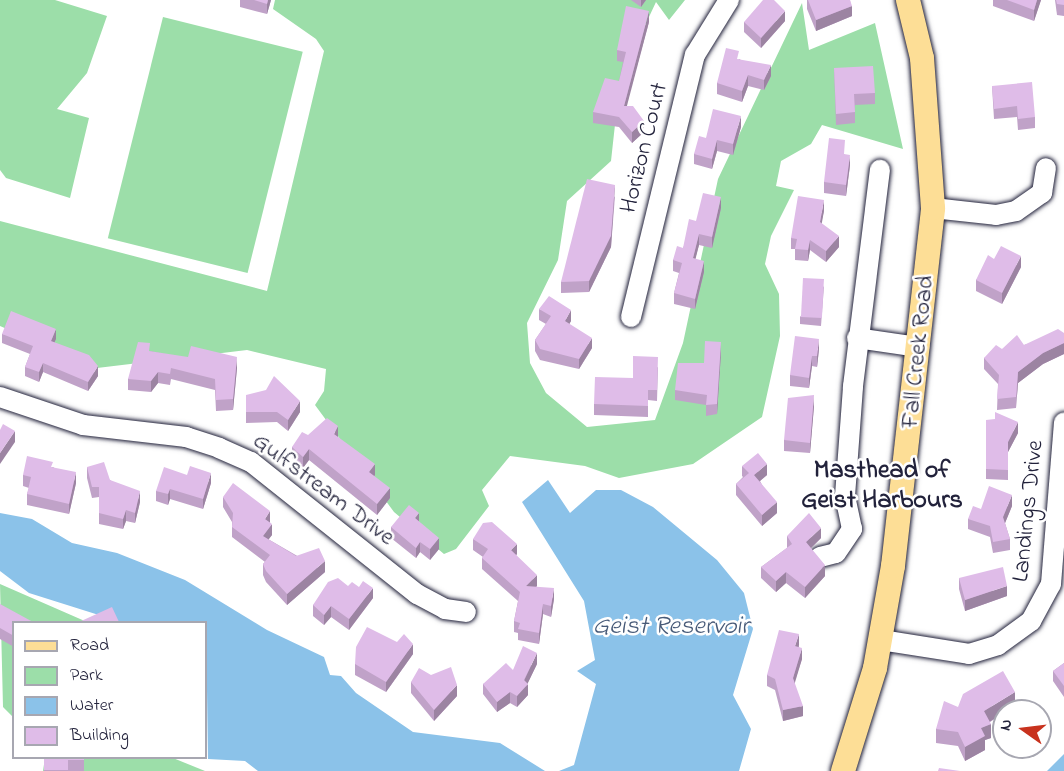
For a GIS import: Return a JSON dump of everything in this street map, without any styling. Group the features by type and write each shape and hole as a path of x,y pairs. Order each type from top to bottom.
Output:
{"main road":[{"name":"Fall Creek Road","path":"843,771 881,640 919,347 933,208 922,58 908,0"}],"street":[{"name":"Horizon Court","path":"631,317 695,55 729,0"},
{"path":"933,208 996,215 1016,211 1042,193 1046,168"},
{"path":"820,557 836,553 852,530 845,486 857,338 880,170"},
{"path":"857,338 919,347"},
{"name":"Gulfstream Drive","path":"0,397 83,425 186,437 219,447 251,462 417,594 446,609 466,612"},
{"name":"Landings Drive","path":"881,640 969,654 998,645 1031,621 1051,584 1064,423"}],"green space":[{"path":"0,0 55,0 107,16 87,73 57,109 89,118 70,198 6,178 0,170"},
{"path":"275,0 685,0 669,20 656,2 620,79 611,161 567,201 558,260 527,323 530,363 546,393 587,427 655,420 683,343 718,179 802,3 809,50 875,23 903,149 822,125 811,144 781,161 776,186 794,190 771,236 765,264 779,294 780,336 762,417 693,464 619,478 585,466 510,456 482,490 489,506 456,549 444,554 394,512 315,405 324,391 326,369 247,350 97,368 0,326 0,221 267,291 324,51 316,39 273,9"},
{"path":"163,17 303,52 248,273 108,238"},
{"path":"0,584 85,621 12,621 12,716 3,707"},
{"path":"45,759 175,759 205,771 43,771"}],"water":[{"name":"Geist Reservoir","path":"548,480 570,513 596,490 621,490 653,507 717,560 744,593 753,629 733,695 751,729 739,771 559,771 574,765 596,684 577,671 595,660 584,601 522,502"},
{"path":"0,513 32,519 72,543 117,553 185,580 267,630 324,657 330,675 341,676 356,693 413,732 500,743 545,771 258,771 245,761 208,759 207,621 118,621 29,593 0,571"},
{"path":"1064,754 1064,771 1047,771"}],"building":[{"path":"254,0 268,0 267,4"},
{"path":"763,0 774,0 785,11 761,38 744,22"},
{"path":"808,0 850,0 852,6 816,20"},
{"path":"1007,0 1037,0 1034,10"},
{"path":"1056,0 1064,0 1064,5 1057,4"},
{"path":"626,6 649,11 624,106 633,106 644,121 632,132 619,117 593,112 605,78 619,81 626,52 617,50"},
{"path":"726,48 739,51 737,59 771,65 764,80 748,75 742,91 717,83"},
{"path":"873,66 875,93 854,94 855,112 836,114 834,68"},
{"path":"1032,82 1035,117 1018,119 1017,106 994,109 992,86"},
{"path":"713,109 741,116 733,144 717,140 712,159 694,154 699,136 706,138"},
{"path":"829,138 845,140 844,154 850,155 846,185 824,182"},
{"path":"587,179 615,185 611,236 589,281 561,282"},
{"path":"703,193 721,197 712,237 699,234 693,258 704,261 695,299 674,293 682,263 673,260 677,246 683,248 689,219 696,221"},
{"path":"798,196 824,200 820,222 839,236 826,251 810,240 808,250 795,249 797,239 791,238"},
{"path":"1001,246 1021,256 1002,293 976,280 988,255 994,259"},
{"path":"803,278 824,279 822,318 801,317"},
{"path":"549,296 571,310 565,321 592,338 579,359 540,349 535,340 551,316 539,309"},
{"path":"11,311 56,329 51,341 89,355 98,366 88,382 43,363 39,372 25,367 33,346 2,334"},
{"path":"1058,329 1064,333 1064,343 1043,353 1018,372 1016,397 997,399 999,375 984,358 996,345 1002,349 1017,335 1024,345"},
{"path":"795,336 819,339 817,356 812,356 809,378 790,375"},
{"path":"705,341 721,342 717,404 706,405 707,395 675,390 678,363 704,363"},
{"path":"138,342 150,343 149,351 188,357 191,346 237,357 233,399 216,400 215,379 171,368 170,374 158,372 151,381 128,379"},
{"path":"633,356 658,357 657,390 648,390 648,406 594,404 595,377 633,378"},
{"path":"274,376 300,401 288,420 277,412 246,412 246,395 266,390"},
{"path":"814,395 810,443 784,440 788,398"},
{"path":"995,412 1018,422 1008,442 1008,470 986,469 986,420 995,419"},
{"path":"327,418 338,426 334,434 375,464 369,472 390,488 377,504 309,449 303,457 292,447 302,432 308,435"},
{"path":"3,424 15,431 0,453 0,430"},
{"path":"758,453 767,464 754,475 777,502 762,515 736,484 749,473 742,466"},
{"path":"27,456 53,462 51,467 76,472 69,504 27,494 31,477 23,475"},
{"path":"104,462 110,480 140,491 135,513 126,510 123,519 99,513 99,487 92,487 87,467"},
{"path":"190,466 211,473 203,499 170,489 168,494 156,491 164,467 187,475"},
{"path":"233,483 270,511 265,519 272,524 263,536 296,556 319,548 325,561 287,594 266,571 263,564 270,555 232,527 233,513 223,497"},
{"path":"989,486 1012,495 1003,517 1010,539 993,542 990,526 968,519 973,506 981,509"},
{"path":"409,505 419,513 415,518 439,538 430,549 420,542 416,548 391,527"},
{"path":"809,513 821,528 806,542 825,565 805,587 786,572 776,581 761,567 792,544 787,536"},
{"path":"492,522 517,544 511,550 537,575 526,586 554,588 551,606 543,604 539,633 518,629 520,623 514,621 520,592 482,558 488,549 473,539 483,523"},
{"path":"1003,567 1007,586 965,600 959,578"},
{"path":"338,578 348,586 352,582 359,587 363,581 373,588 349,619 331,606 324,615 313,605 328,582"},
{"path":"0,604 31,621 12,621 12,635 0,628"},
{"path":"112,607 119,621 81,621"},
{"path":"367,627 397,642 404,634 413,644 386,682 355,664 356,647"},
{"path":"779,630 799,634 795,646 802,648 793,678 803,706 783,710 775,679 767,675"},
{"path":"523,646 537,653 524,680 528,684 517,696 510,692 497,702 483,684 506,663 513,670"},
{"path":"1064,663 1064,686 1053,671"},
{"path":"451,667 457,685 434,710 411,682 419,668 431,675"},
{"path":"1003,671 1015,692 1004,699 992,699 992,706 984,711 991,724 981,728 985,736 965,747 958,732 936,729 944,701 958,707 963,694"},
{"path":"44,759 84,759 68,760 68,770 44,770"},
{"path":"939,768 960,771 938,771"}],"district":[{"name":"Masthead of Geist Harbours","path":"882,487"}]}
